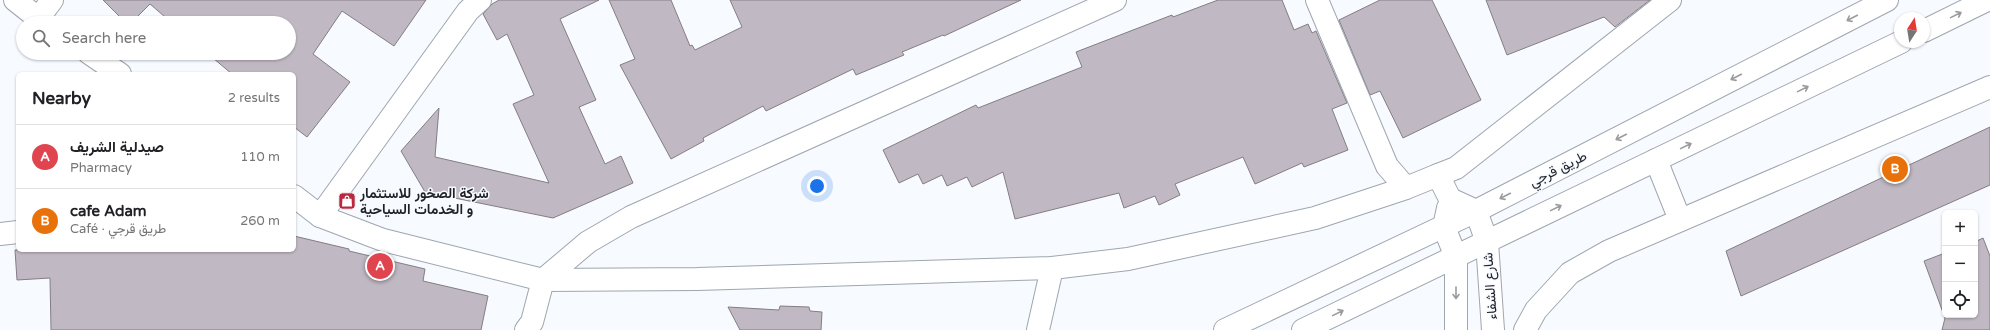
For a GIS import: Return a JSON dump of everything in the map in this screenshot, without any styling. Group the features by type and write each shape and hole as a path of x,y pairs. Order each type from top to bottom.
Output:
{"main road":[{"path":"15,0 35,16"},
{"path":"44,16 52,0"},
{"path":"320,216 468,11 480,0"},
{"path":"526,330 532,322 543,280 588,242 631,217 1114,0"},
{"path":"1317,0 1387,166 1406,188"},
{"path":"296,198 320,216 383,240 543,280 697,279 1052,268 1128,259 1315,218 1406,188 1456,168 1670,0"},
{"name":"طريق قرجي","path":"1225,330 1444,227 1886,0"},
{"path":"1930,28 1987,0"},
{"path":"1303,330 1894,45"},
{"path":"99,60 117,72"},
{"path":"1525,330 1536,310 1570,272 1609,251 1990,87"},
{"path":"1656,160 1680,220"},
{"path":"1438,175 1450,199 1444,227 1456,257 1456,330"},
{"path":"1450,199 1476,211"},
{"name":"شارع الشفاء","path":"1476,211 1487,242 1492,330"},
{"path":"0,234 16,232"},
{"path":"1038,330 1052,268"}],"building":[{"path":"103,0 426,0 394,46 342,11 313,54 350,82 307,137 296,129 296,72 230,72 215,60 296,60 296,16 164,16 150,4 138,16 119,16"},
{"path":"499,0 599,0 560,19 596,100 579,107 605,164 621,156 633,183 553,218 425,192 401,151 439,108 435,157 549,183 513,104 534,95 507,34 497,40 483,14 492,4"},
{"path":"609,0 671,0 690,46 692,45 695,50 742,27 730,0 1021,0 944,36 943,35 902,52 904,55 856,75 853,69 766,111 763,106 703,138 704,141 671,159 620,65 635,59"},
{"path":"1218,0 1282,0 1294,30 1308,24 1312,33 1316,31 1347,103 1332,109 1348,150 1304,167 1302,163 1255,184 1243,157 1175,184 1180,195 1159,205 1155,196 1124,208 1119,193 1015,219 1003,172 972,187 967,177 947,186 942,175 923,184 918,174 899,183 883,150 976,105 978,108 1082,67 1076,52 1172,15 1173,17"},
{"path":"1380,0 1432,0 1481,100 1403,138 1380,91 1370,95 1339,20"},
{"path":"1486,0 1650,0 1615,27 1604,17 1507,55"},
{"path":"1990,127 1990,185 1741,296 1726,251"},
{"path":"296,236 425,269 423,281 488,296 481,330 51,330 50,278 17,280 15,250 16,252 296,252"},
{"path":"1983,238 1990,256 1990,330 1942,330 1945,318 1978,318 1978,240"},
{"path":"1942,254 1942,310 1924,261"},
{"path":"780,306 809,307 810,311 822,312 821,330 740,330 728,307 779,310"}],"place":[{"name":"cafe Adam","path":"1895,169"},
{"name":"شركة الصخور للاستثمار و الخدمات السياحية","path":"347,201"},
{"name":"صيدلية الشريف","path":"380,266"}]}
